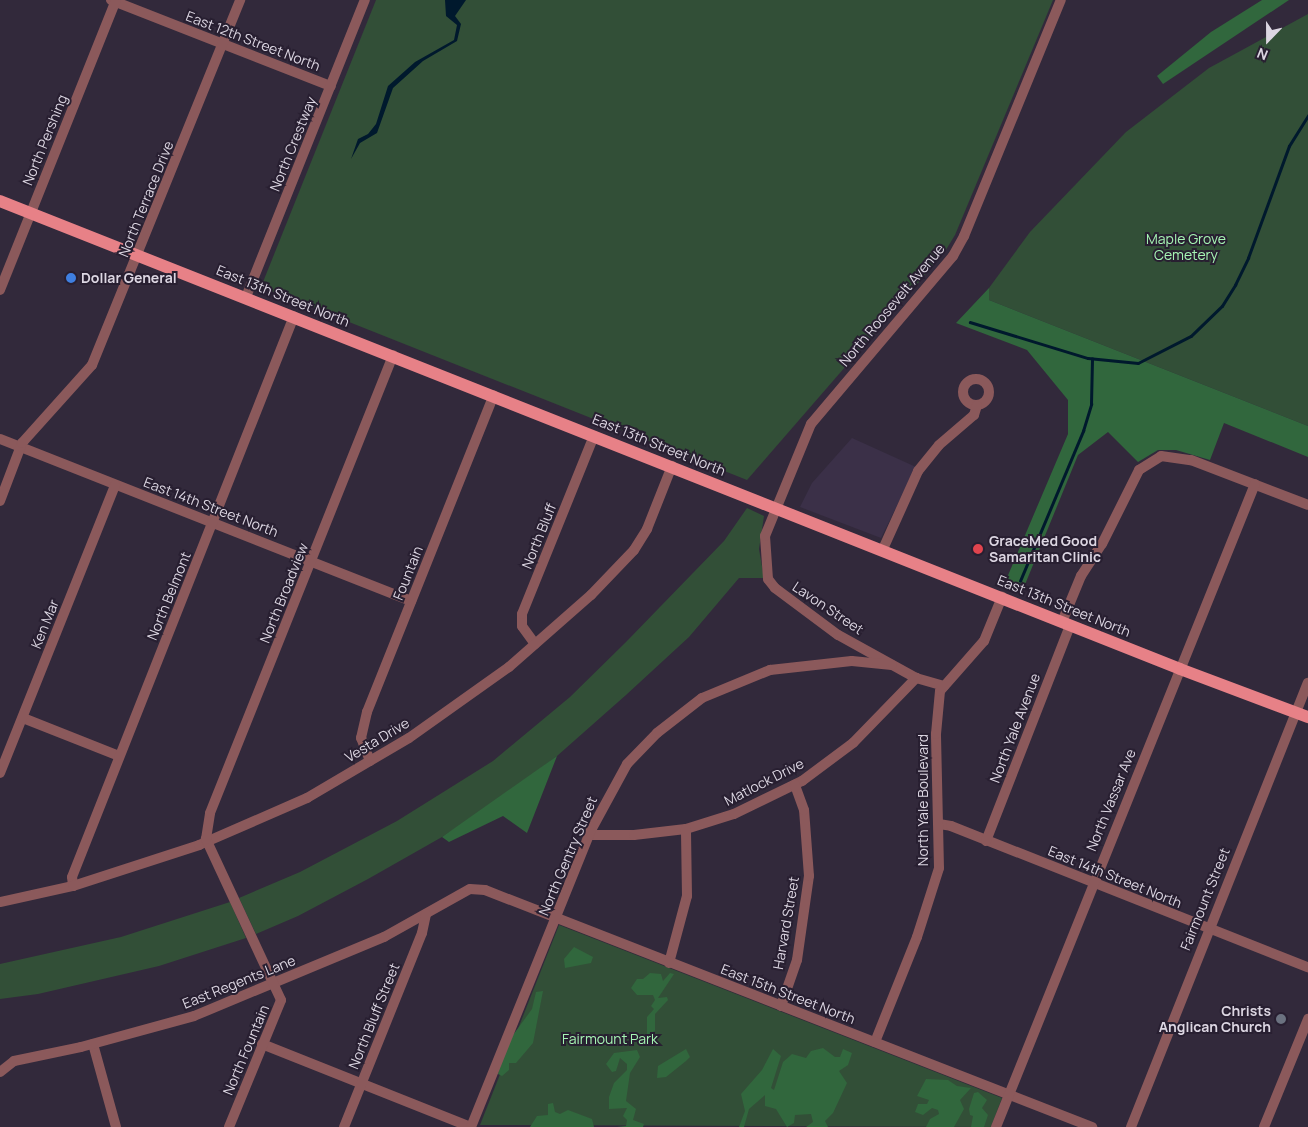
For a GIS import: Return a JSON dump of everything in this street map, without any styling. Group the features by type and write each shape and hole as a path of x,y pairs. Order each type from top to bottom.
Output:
{"main road":[{"name":"East 13th Street North","path":"0,200 883,549 1180,669 1302,714"}],"street":[{"name":"North Terrace Drive","path":"0,501 21,447 48,412 92,365 240,0"},
{"name":"North Crestway","path":"246,297 365,0"},
{"name":"North Roosevelt Avenue","path":"776,507 811,424 953,256 964,236 1061,0"},
{"name":"East 12th Street North","path":"114,1 331,86"},
{"name":"North Pershing","path":"0,290 114,1"},
{"name":"North Belmont","path":"73,886 72,877 294,316"},
{"name":"North Broadview","path":"207,841 210,813 393,356"},
{"name":"Fountain","path":"370,761 364,749 362,725 494,395"},
{"path":"883,549 918,471 939,445 974,415 977,405"},
{"name":"North Bluff","path":"535,644 522,626 522,614 594,436"},
{"name":"East 14th Street North","path":"0,439 411,601"},
{"name":"North Yale Avenue","path":"986,841 1066,623 1081,576 1102,544 1140,470 1161,456 1191,460 1255,484"},
{"name":"Vesta Drive","path":"0,902 73,886 207,841 307,798 409,738 509,667 591,595 634,550 647,529 672,466"},
{"path":"1255,484 1308,505"},
{"name":"North Vassar Ave","path":"996,1127 1255,484"},
{"name":"Ken Mar","path":"0,772 115,485"},
{"name":"Lavon Street","path":"776,507 766,536 768,579 771,584 838,635 916,678 944,686"},
{"path":"944,686 984,640 1002,597"},
{"name":"North Gentry Street","path":"471,1127 590,835 627,764 656,733 702,698 770,670 789,666 852,661 895,666"},
{"name":"Matlock Drive","path":"590,835 634,835 686,829 734,814 795,784 853,743 916,678"},
{"name":"Fairmount Street","path":"1131,1127 1208,928 1302,714 1308,683"},
{"name":"North Yale Boulevard","path":"875,1042 917,936 939,868 936,734 944,686"},
{"path":"23,718 119,756"},
{"name":"Harvard Street","path":"781,1006 797,960 809,876 804,810 795,784"},
{"name":"East 14th Street North","path":"939,824 951,826 1308,967"},
{"path":"669,963 687,896 686,829"},
{"name":"North Fountain","path":"207,841 281,1000 229,1127"},
{"name":"East 15th Street North","path":"474,889 485,890 1092,1127"},
{"name":"East Regents Lane","path":"1,1070 32,1056 93,1044 194,1016 384,937 474,889"},
{"name":"North Bluff Street","path":"344,1127 422,933 426,914"},
{"path":"1264,1127 1308,1019"},
{"path":"93,1044 116,1127"},
{"path":"262,1044 471,1127"}],"shaded area":[{"path":"852,438 916,467 881,538 800,507 812,483"}],"green space":[{"path":"376,0 1053,0 955,235 944,253 747,480 261,287"},
{"path":"1262,0 1289,0 1163,84 1157,76 1211,32"},
{"name":"Maple Grove Cemetery","path":"1308,14 1308,426 989,300 989,288 1030,232 1126,132 1209,68"},
{"path":"989,288 989,300 1308,426 1308,457 1224,423 1210,460 1176,450 1158,450 1138,462 1108,432 1078,455 1024,587 1006,580 1068,434 1068,400 1027,350 956,323"},
{"path":"747,508 764,516 759,549 764,578 739,578 689,637 626,695 557,756 493,804 442,837 368,879 298,916 256,934 239,898 300,872 397,821 493,761 570,697 626,642 724,541"},
{"path":"557,756 527,833 503,816 449,842 442,837"},
{"path":"230,902 246,938 159,966 38,994 0,999 0,964 121,937"},
{"name":"Fairmount Park","path":"559,925 1002,1098 991,1127 480,1125"},
{"path":"574,947 593,957 591,963 565,968 564,959"},
{"path":"650,973 661,974 663,981 670,973 674,974 658,998 667,997 668,1000 655,1014 655,1031 647,1035 647,1017 654,1009 651,1006 655,1000 653,995 637,995 631,988 637,979 643,979"},
{"path":"543,991 533,1043 516,1063 509,1063 509,1070 502,1076 498,1074 499,1067 513,1035 532,1009 536,992"},
{"path":"823,1048 835,1057 840,1057 843,1049 852,1053 848,1065 839,1071 847,1083 833,1113 825,1121 828,1127 806,1127 813,1122 811,1114 795,1115 794,1123 787,1127 776,1109 765,1106 765,1095 749,1109 744,1127 739,1127 745,1111 741,1094 762,1070 773,1049 781,1056 771,1088 774,1090 783,1062 792,1054 806,1058 811,1051"},
{"path":"686,1049 690,1057 686,1061 666,1077 657,1078 658,1066"},
{"path":"637,1050 640,1057 630,1073 626,1101 636,1109 633,1120 644,1124 643,1127 617,1127 626,1126 627,1120 623,1116 627,1108 609,1109 609,1097 614,1083 627,1070 627,1064 620,1058 616,1071 612,1072 606,1064 614,1053"},
{"path":"926,1079 948,1080 957,1086 971,1088 960,1100 964,1109 954,1127 926,1127 930,1119 939,1114 938,1110 932,1108 923,1115 915,1112 918,1104 927,1104 929,1100 917,1096"},
{"path":"978,1092 987,1100 982,1108 988,1115 984,1127 971,1127 973,1116 970,1115 969,1109 974,1093"},
{"path":"553,1103 555,1112 560,1114 568,1110 592,1119 594,1127 530,1127 537,1116 548,1115 548,1104"}],"water":[{"path":"445,0 466,0 455,16 461,24 457,41 423,61 393,88 377,133 360,143 351,159 358,139 368,134 376,124 388,86 415,62 454,40 457,25 446,16"}],"waterway":[{"path":"970,322 1088,358 1138,363 1191,336 1222,306 1235,285 1248,258 1289,146 1308,116"},
{"path":"1020,581 1083,431 1091,404 1092,359"}],"place":[{"name":"Dollar General","path":"71,278"},
{"name":"GraceMed Good Samaritan Clinic","path":"978,549"},
{"name":"Christs Anglican Church","path":"1281,1019"}]}
